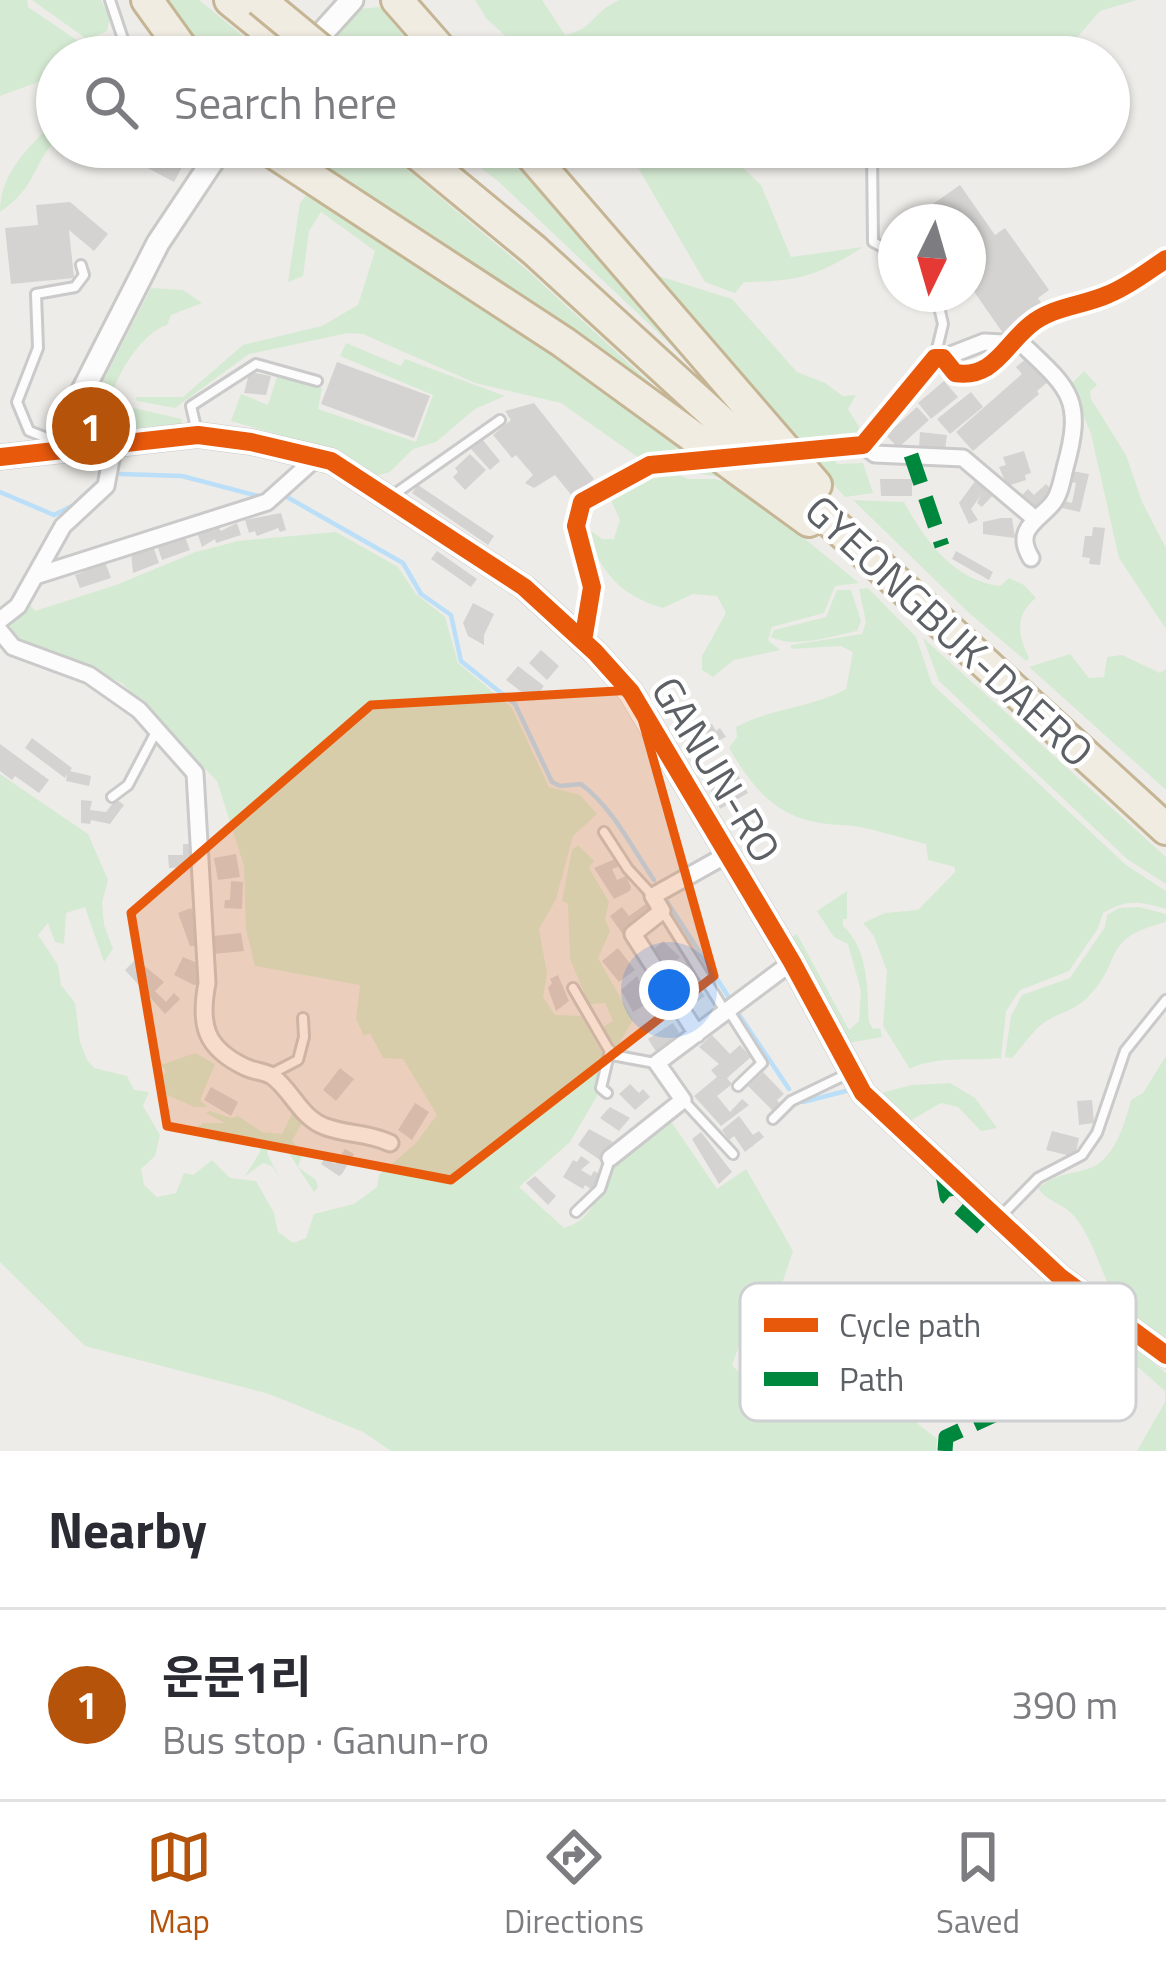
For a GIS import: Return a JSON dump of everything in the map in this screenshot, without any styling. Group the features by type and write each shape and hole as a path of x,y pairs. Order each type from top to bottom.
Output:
{"highway":[{"path":"147,0 173,36"},
{"path":"230,0 274,36"},
{"path":"260,0 304,36"},
{"path":"398,0 429,36"},
{"path":"294,168 563,342 897,582"},
{"name":"GYEONGBUK-DAERO","path":"434,168 534,250 1166,830"},
{"name":"GYEONGBUK-DAERO","path":"462,168 1166,802"},
{"path":"542,168 816,485"}],"street":[{"path":"319,36 352,0"},
{"path":"55,446 158,243 209,168"},
{"path":"939,358 955,373 972,376 989,368 1031,323 1059,308 1109,294 1166,259"},
{"path":"863,445 939,358 984,342 1022,344 1069,394 1076,416 1058,495 1034,518 1024,544 1031,558"},
{"name":"GANUN-RO","path":"0,457 55,446 198,435 331,461 524,587 631,692 871,1101 1069,1283"},
{"path":"0,620 18,606 63,526 106,486 114,444"},
{"path":"840,447 863,445 875,454 962,458 1034,518"},
{"path":"35,576 267,502 316,458"},
{"path":"583,640 592,587 577,514 582,502 650,465"},
{"path":"0,631 13,647 88,675 139,710 195,773 208,983 202,1009 205,1030 225,1058 270,1074 296,1107 325,1127 368,1133 390,1143"},
{"path":"697,1034 633,934 662,911 652,896 728,854"},
{"path":"610,1158 683,1100 657,1064 792,962"},
{"name":"GANUN-RO","path":"1136,1334 1166,1355"}],"lane":[{"path":"110,0 122,36"},
{"path":"872,168 874,242 878,244"},
{"path":"55,446 29,430 17,402 38,348 37,294 75,287 84,275 82,265"},
{"path":"939,358 940,312"},
{"path":"198,435 191,406 256,364 317,380"},
{"path":"388,499 500,420"},
{"path":"112,797 128,785 157,730"},
{"path":"604,832 652,896"},
{"path":"662,911 762,1063 738,1086"},
{"path":"574,988 612,1055 657,1064"},
{"path":"997,1220 1038,1178 1082,1155 1096,1133 1125,1052 1166,1000"},
{"path":"270,1074 298,1060 303,1018"},
{"path":"607,1093 601,1088 610,1050"},
{"path":"773,1120 791,1100 851,1072"},
{"path":"683,1100 733,1154"},
{"path":"576,1212 600,1189 610,1158"}],"highlighted area":[{"path":"634,690 714,976 451,1180 167,1126 131,913 371,705"}],"green space":[{"path":"0,0 27,0 28,7 71,36 36,36 36,83 0,96"},
{"path":"32,0 101,0 110,18 107,31 82,36"},
{"path":"156,0 199,0 243,36 182,36"},
{"path":"475,0 542,0 565,35 620,0 1137,0 1100,11 1078,36 505,36"},
{"path":"380,7 414,36 332,36 358,9"},
{"path":"36,140 37,168 21,194 0,212 5,184"},
{"path":"312,168 405,168 527,270 683,413"},
{"path":"481,168 530,168 706,378"},
{"path":"638,168 743,168 761,185 791,257 863,247 819,271 744,282 735,293 705,282"},
{"path":"312,188 667,429 734,481 684,470 657,454 642,460 561,403 475,383 363,334 249,354 175,408 137,401 136,397 183,397 243,345 322,326 358,305 375,251 321,212 309,231 303,276 288,282 300,203"},
{"path":"646,272 732,299 797,372 843,396 856,395 848,409 861,430 856,438 834,438 828,448 837,464 863,463 873,493 845,497"},
{"path":"151,288 183,290 202,303 171,315 167,325 140,345 124,367 112,398 120,405 182,419 181,424 98,431 88,410"},
{"path":"346,343 401,366 405,359 505,396 475,409 436,442 413,449 390,472 375,476 328,449 231,421 241,394 268,405 278,374 322,388 318,409 416,442 433,395 340,356"},
{"path":"1084,371 1097,385 1090,391 1091,399 1126,455 1142,502 1166,548 1166,629 1119,558 1091,434 1071,384"},
{"path":"663,468 688,479 715,479 740,486 859,583 835,586 824,613 772,627 768,640 780,650 734,660 713,677 702,670 702,656 726,613 717,596 693,594 663,608 646,602 611,577 583,525 602,539 614,539 620,520 608,494"},
{"path":"853,500 904,502 931,544 968,576 1000,586 1009,578 1024,585 1036,598 1024,611 1020,626 1029,658 1026,661 969,613"},
{"path":"336,532 398,567 416,594 445,617 458,663 512,708 549,787 580,795 597,814 573,836 556,899 539,929 547,973 543,997 555,1015 581,1016 604,1056 597,1096 570,1142 519,1187 564,1228 591,1209 616,1162 670,1120 717,1189 746,1169 793,1251 782,1283 740,1283 740,1343 732,1365 740,1372 740,1421 914,1421 937,1439 936,1451 391,1451 363,1432 269,1394 85,1346 0,1262 0,774 88,834 108,880 102,903 113,949 104,962 85,907 66,913 64,944 55,942 48,923 38,935 58,965 61,985 75,1003 87,1060 94,1068 127,1076 134,1090 149,1092 143,1106 160,1135 155,1156 141,1169 144,1185 157,1197 176,1193 184,1173 193,1175 212,1160 230,1178 256,1181 274,1213 278,1232 293,1243 306,1238 314,1214 354,1204 377,1187 379,1175 415,1144 437,1115 403,1059 383,1058 370,1033 364,1036 356,1019 360,985 255,966 246,930 244,866 217,781 122,683 16,637 9,624 28,602 35,611 238,541"},
{"path":"868,588 916,637 932,684 1126,865 1166,891 1166,909 1134,903 1103,913 1069,971 1020,990 1006,1011 1001,1058 941,1061 910,1069 883,1026 887,971 874,936 863,923 885,913 918,910 955,867 928,860 926,844 788,813 762,793 729,748 737,737 736,727 846,689 853,652 841,646 791,649 791,645 862,634 866,622 859,589"},
{"path":"837,590 851,590 861,621 857,631 802,642 771,637 774,630 826,617"},
{"path":"923,638 1166,857 1166,884 1127,859 939,681"},
{"path":"1070,654 1089,678 1104,677 1107,657 1122,655 1160,673 1166,669 1166,790 1029,667"},
{"path":"578,845 594,861 589,868 609,902 605,919 610,931 598,958 633,1020 617,1047 601,1028 613,1021 605,1003 589,1004 570,959 568,904 562,901 572,850"},
{"path":"847,891 843,926 858,946 869,1022 873,1029 880,1028 882,1037 848,1043 789,939 797,934 849,1030 859,1021 861,991 848,944 834,937 817,911"},
{"path":"1119,908 1166,914 1166,922 1130,936 1087,998 1045,1022 1012,1058 1005,1057 1011,1016 1022,995 1070,978 1105,927 1107,915"},
{"path":"195,1053 215,1064 200,1100 208,1107 194,1107 163,1093 161,1081 166,1071 161,1065"},
{"path":"1166,1056 1166,1347 1136,1324 1136,1283 1108,1283 1081,1226 1038,1188 1101,1162 1118,1138 1131,1100 1143,1093"},
{"path":"950,1083 975,1098 997,1128 981,1131 958,1107 941,1103 908,1122 877,1094 912,1085"},
{"path":"293,1112 303,1121 292,1141 303,1152 298,1167 316,1180 318,1188 314,1192 283,1144 269,1145 267,1154 280,1178 272,1166 263,1163 245,1176 260,1145 240,1135 220,1143 197,1127 225,1123 206,1113 238,1116 262,1132 282,1134"},
{"path":"1136,1349 1166,1373 1166,1451 1137,1451 1165,1402 1165,1391 1136,1365"}],"building":[{"path":"148,168 182,168 174,182"},
{"path":"960,185 973,204 933,204"},
{"path":"70,202 108,234 94,251 69,230 74,278 11,284 5,228 38,225 36,205"},
{"path":"986,222 995,235 1005,228 1049,290 1038,298 1045,309 1005,336 986,309"},
{"path":"1028,357 1049,381 973,451 956,432 1022,374 1016,367"},
{"path":"337,362 430,396 414,438 321,404"},
{"path":"249,374 271,376 266,395 244,393"},
{"path":"944,381 958,397 931,419 918,403"},
{"path":"971,392 983,407 950,434 937,419"},
{"path":"534,403 594,479 573,497 555,475 534,488 525,483 533,475 493,435 511,420 505,411"},
{"path":"917,407 929,420 898,448 886,435"},
{"path":"920,432 947,435 945,450 919,448"},
{"path":"482,439 500,461 490,470 471,449"},
{"path":"1024,451 1031,473 1025,475 1026,480 1007,486 999,467 1006,465 1003,457"},
{"path":"470,454 486,470 465,490 453,477 458,472 455,468"},
{"path":"1072,471 1089,474 1080,512 1062,508 1064,501 1072,503 1076,483 1070,482"},
{"path":"880,479 912,479 912,496 881,496"},
{"path":"976,480 994,494 982,507 977,503 981,495 971,509 978,520 969,524 959,503"},
{"path":"1046,484 1054,493 1034,513 1021,496 1028,489 1034,495"},
{"path":"418,485 494,536 488,545 412,493"},
{"path":"281,513 286,530 257,536 255,531 249,533 245,520"},
{"path":"1012,518 1015,538 983,534 983,522"},
{"path":"237,523 241,535 216,543 215,539 202,547 197,532 221,531"},
{"path":"1093,527 1105,528 1100,565 1082,557 1085,536 1092,536"},
{"path":"185,537 190,550 162,560 157,545"},
{"path":"152,543 159,563 133,573 131,551"},
{"path":"437,551 477,579 471,587 431,559"},
{"path":"956,551 993,572 989,580 952,559"},
{"path":"104,559 111,578 80,588 75,575 83,572 81,567"},
{"path":"473,603 494,614 484,645 468,636 463,623"},
{"path":"541,650 559,666 547,680 529,663"},
{"path":"518,666 544,686 533,701 506,680"},
{"path":"712,724 716,731 720,728 726,737 691,754 685,740"},
{"path":"32,738 70,771 91,776 89,786 66,781 67,774 65,778 25,748"},
{"path":"0,744 49,780 39,793 0,771"},
{"path":"737,773 748,793 720,809 711,791"},
{"path":"116,799 124,805 110,824 81,823 81,800 92,801 90,810 106,812"},
{"path":"183,844 194,844 195,867 169,868 168,855 183,855"},
{"path":"236,854 240,877 218,880 214,858"},
{"path":"615,859 618,867 612,869 617,880 626,876 631,887 614,899 594,868"},
{"path":"231,881 243,882 242,909 224,908 225,900 230,900"},
{"path":"646,904 653,914 624,936 610,916 622,907 629,916"},
{"path":"191,908 201,932 199,945 194,946 178,913"},
{"path":"241,933 244,951 214,954 213,936"},
{"path":"663,941 680,957 667,969 652,951"},
{"path":"618,948 635,970 619,982 602,961"},
{"path":"183,957 202,965 202,984 174,975"},
{"path":"136,959 164,982 155,991 166,1002 174,993 180,999 165,1014 125,970"},
{"path":"686,963 690,970 681,976 705,996 687,1009 665,978"},
{"path":"558,975 569,1001 556,1011 548,988 550,979"},
{"path":"637,976 650,1002 633,1012 621,990"},
{"path":"673,1023 682,1037 657,1053 648,1039"},
{"path":"712,1035 730,1054 740,1045 751,1057 727,1078 732,1084 717,1096 730,1112 742,1099 749,1105 721,1126 694,1096 717,1077 711,1070 719,1064 699,1047"},
{"path":"340,1068 354,1079 336,1101 323,1090"},
{"path":"763,1072 784,1094 774,1112 748,1086"},
{"path":"630,1084 650,1097 635,1110 619,1094"},
{"path":"211,1087 238,1102 231,1116 204,1100"},
{"path":"1092,1100 1094,1123 1079,1125 1077,1101"},
{"path":"415,1103 429,1112 412,1140 398,1130"},
{"path":"610,1107 630,1118 619,1131 600,1118"},
{"path":"739,1116 753,1135 759,1131 764,1137 745,1152 734,1136 729,1140 722,1130"},
{"path":"589,1129 613,1142 600,1160 578,1145"},
{"path":"1052,1131 1079,1138 1075,1157 1046,1150"},
{"path":"701,1132 732,1172 719,1184 692,1139"},
{"path":"345,1149 354,1154 339,1176 321,1164 325,1158 335,1164"},
{"path":"581,1156 590,1162 581,1170 601,1175 592,1190 563,1177"},
{"path":"535,1176 556,1196 548,1205 526,1183"}],"waterway":[{"path":"120,474 182,476 258,496"},
{"path":"0,492 54,515 74,505 96,484"},
{"path":"287,497 403,563 421,594 451,615 461,661 515,704 552,782 581,784 592,794 654,880"},
{"path":"666,900 728,996"},
{"path":"740,1016 789,1089"},
{"path":"803,1102 846,1091"}],"tunnel":[{"path":"790,452 840,447"},
{"path":"650,465 718,458"}],"marked path":[{"path":"911,455 942,546"},
{"path":"942,1169 947,1197 989,1234"},
{"path":"945,1451 946,1437 981,1421"}],"cycle path":[{"path":"583,641 592,587 576,526 582,502 650,465 863,445 935,358 943,358 955,373 979,371 1039,319 1116,291 1166,259"},
{"path":"0,457 198,435 331,461 524,587 631,692 792,962 863,1093 1068,1283"},
{"path":"1136,1333 1166,1355"}],"place":[{"name":"운문1리","path":"91,426"}]}
